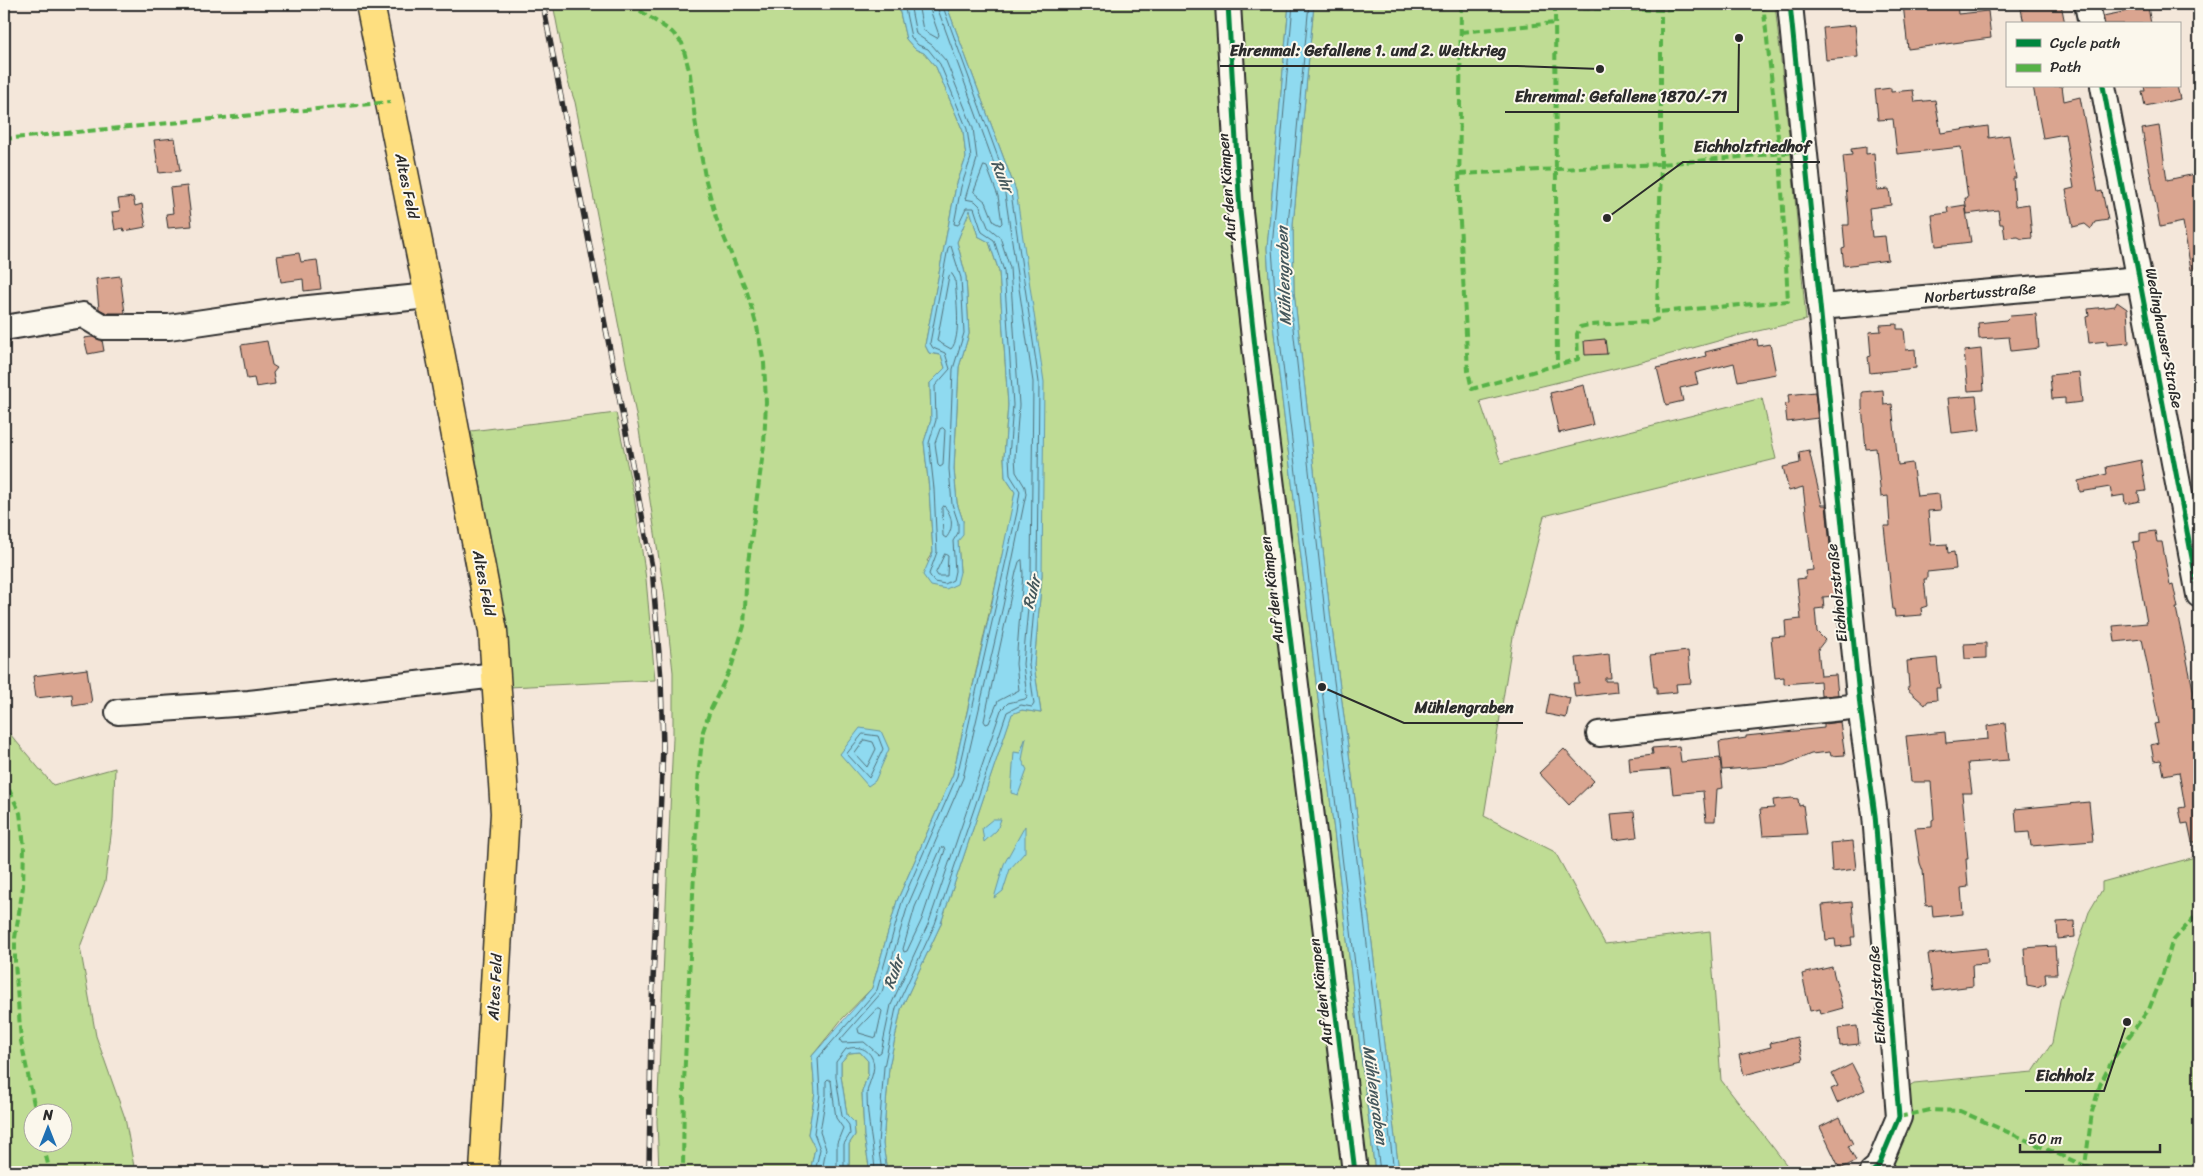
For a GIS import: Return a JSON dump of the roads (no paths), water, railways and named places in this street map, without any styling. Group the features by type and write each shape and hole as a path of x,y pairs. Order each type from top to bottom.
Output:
{"main road":[{"name":"Altes Feld","path":"370,4 429,296 493,631 505,813 484,1172"}],"street":[{"name":"Auf den Kämpen","path":"1228,4 1240,211 1252,327 1355,1172"},
{"name":"Eichholzstraße","path":"1790,4 1860,706 1876,815 1899,1117 1878,1167 1872,1172"},
{"path":"2088,4 2091,22"},
{"name":"Wedinghauser Straße","path":"2103,88 2199,595"},
{"name":"Norbertusstraße","path":"1820,307 2140,279"},
{"path":"4,328 83,315 102,327 169,327 279,311 429,296"},
{"path":"118,712 249,703 496,675"},
{"path":"1599,734 1860,706"}],"water":[{"name":"Ruhr","path":"898,4 946,4 1016,191 1044,382 1042,575 1034,665 1041,713 1022,710 1012,714 940,926 901,1009 889,1067 883,1144 887,1172 870,1172 864,1136 862,1092 868,1074 868,1061 860,1052 849,1053 841,1062 841,1076 847,1115 854,1122 855,1135 849,1144 849,1172 810,1172 815,1148 808,1134 815,1093 812,1056 872,988 897,901 953,774 1015,492 1005,477 1004,457 1008,405 999,271 989,242 978,236 970,210 957,242 966,277 969,334 959,367 954,469 957,503 963,521 963,535 958,541 960,572 957,584 946,589 931,586 923,575 933,552 924,442 931,420 930,383 945,368 941,355 929,353 925,345 956,186 966,158 963,131 936,67 924,53 915,49 906,39"},
{"path":"1289,4 1314,4 1293,225 1294,291 1331,621 1353,783 1399,1172 1375,1172 1271,308 1267,248"},
{"path":"860,728 881,731 889,749 875,781 868,786 840,754"},
{"path":"1026,737 1022,760 1027,770 1018,795 1011,793 1014,752 1020,753"},
{"path":"993,819 1001,819 997,830 984,842 982,828"},
{"path":"1025,826 1025,852 1010,869 1003,891 994,898 1004,864"}],"railway":[{"path":"543,4 652,567 661,679 663,747 651,1027 649,1172"}],"place":[{"name":"Ehrenmal: Gefallene 1870/-71","path":"1739,38"},
{"name":"Ehrenmal: Gefallene 1. und 2. Weltkrieg","path":"1600,69"},
{"name":"Eichholzfriedhof","path":"1607,218"},
{"name":"Mühlengraben","path":"1322,687"},
{"name":"Eichholz","path":"2127,1022"}]}
